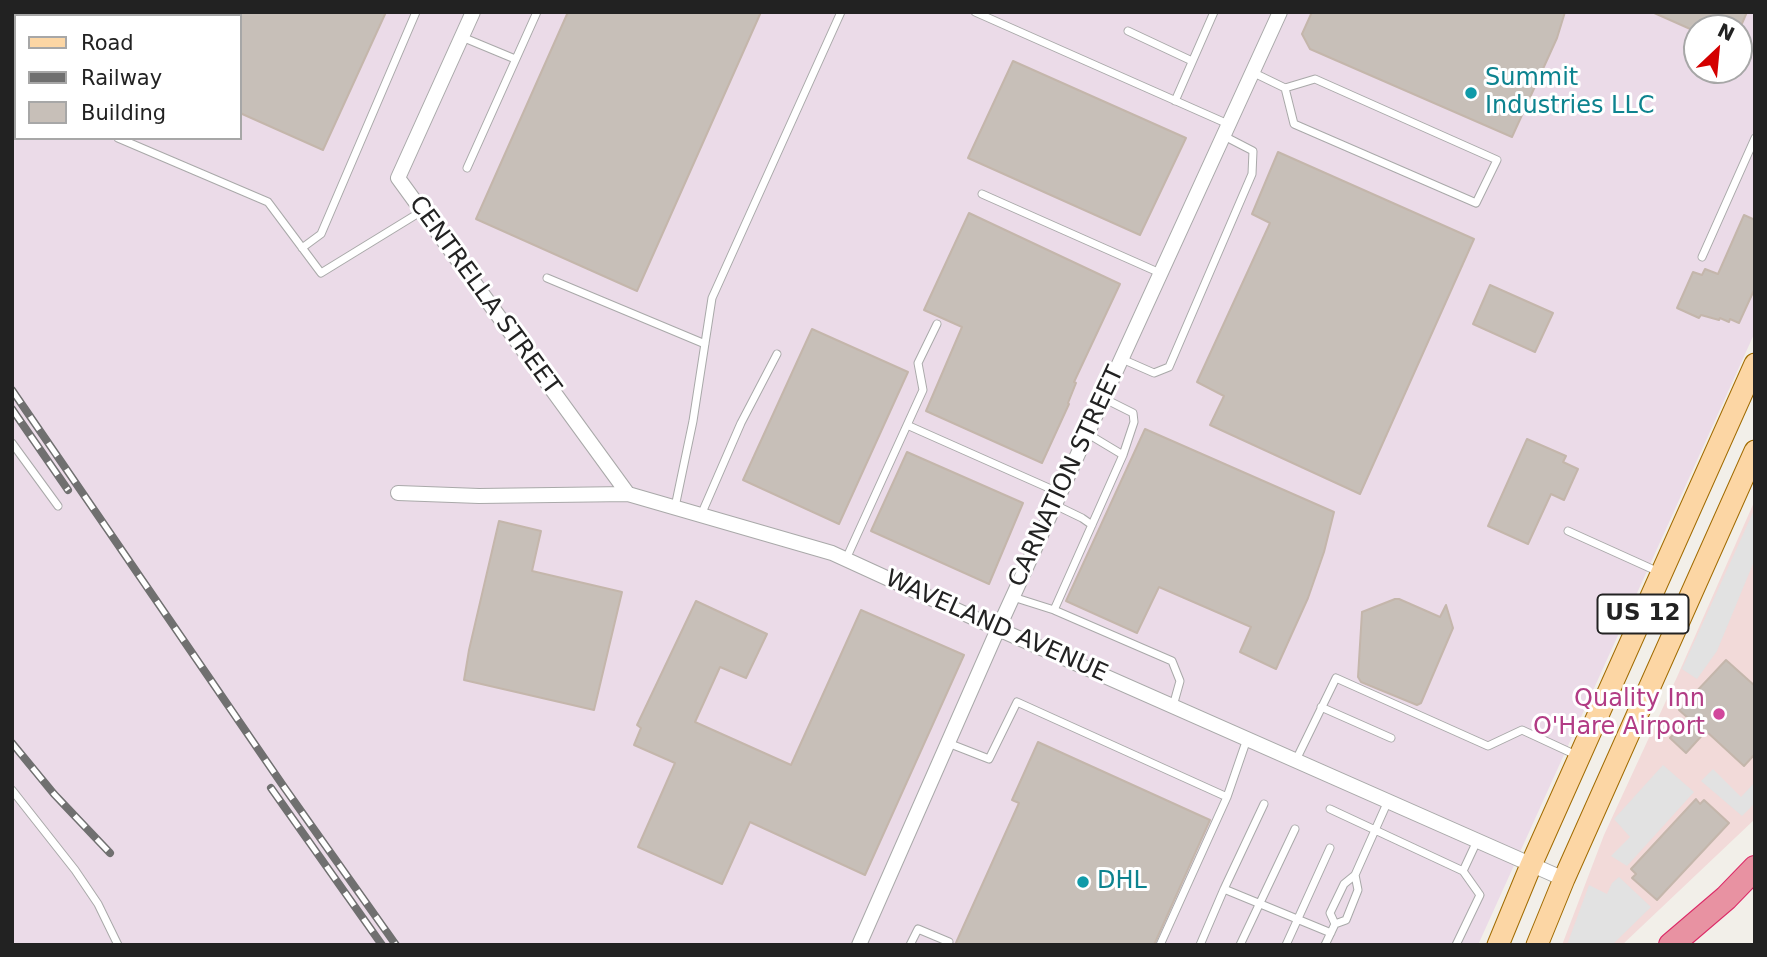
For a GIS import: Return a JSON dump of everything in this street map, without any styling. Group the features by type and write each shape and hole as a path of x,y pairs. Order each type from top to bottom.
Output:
{"highway":[{"path":"1671,945 1726,898 1755,868"}],"main road":[{"name":"US 12","path":"1498,945 1531,865 1755,364"},
{"name":"US 12","path":"1537,945 1755,451"}],"street":[{"name":"CENTRELLA STREET","path":"473,12 398,178 628,494"},
{"name":"CARNATION STREET","path":"859,945 998,629 1280,12"},
{"name":"WAVELAND AVENUE","path":"398,493 479,496 628,494 832,553 1564,879"}],"lane":[{"path":"302,248 321,234 416,12"},
{"path":"467,168 537,12"},
{"path":"675,508 693,421 712,298 841,12"},
{"path":"975,12 1175,101 1226,130 1253,151 1252,174 1169,367 1154,373 1122,359"},
{"path":"1175,101 1214,12"},
{"path":"1128,31 1192,61"},
{"path":"462,37 515,59"},
{"path":"1252,72 1284,88 1315,79 1497,160 1476,203 1294,124 1284,88"},
{"path":"1702,257 1755,138"},
{"path":"123,140 268,202 321,273 422,211"},
{"path":"982,194 1161,273"},
{"path":"547,278 705,344"},
{"path":"846,559 923,390 918,363 937,324"},
{"path":"701,516 740,424 777,355"},
{"path":"1054,610 1123,455 1134,422 1133,413 1103,398"},
{"path":"907,425 1058,499 1092,525"},
{"path":"1087,434 1123,455"},
{"path":"12,443 58,506"},
{"path":"1568,531 1662,573"},
{"path":"1013,597 1054,610 1172,661 1180,681 1173,706"},
{"path":"1296,760 1336,678 1488,746 1522,730 1579,757"},
{"path":"948,743 989,759 1017,702 1227,797"},
{"path":"1321,707 1391,738"},
{"path":"1160,945 1227,797 1247,739"},
{"path":"12,790 75,870 97,904 118,945"},
{"path":"1335,925 1331,913 1344,884 1355,875 1388,801"},
{"path":"1199,945 1264,804"},
{"path":"1330,809 1463,871 1480,895 1456,945"},
{"path":"1240,945 1295,829"},
{"path":"1463,871 1477,841"},
{"path":"1286,945 1330,848"},
{"path":"1325,945 1335,925 1346,920 1358,890 1355,875"},
{"path":"1224,889 1331,933"},
{"path":"910,945 918,929 949,942"}],"shaded area":[{"path":"12,12 1755,12 1755,332 1478,945 12,945"},
{"path":"1755,500 1755,819 1622,945 1562,945 1604,835"},
{"path":"1755,508 1755,559 1717,651 1697,679 1682,669"},
{"path":"1663,765 1694,792 1627,866 1611,856 1630,837 1614,819"},
{"path":"1713,769 1741,797 1755,782 1755,803 1742,816 1701,781"},
{"path":"1619,877 1651,907 1612,945 1567,945 1589,885 1607,894 1612,883"}],"building":[{"path":"386,12 323,150 242,114 240,14"},
{"path":"568,12 761,12 637,291 476,219"},
{"name":"Summit Industries LLC","path":"1312,12 1565,12 1557,38 1512,137 1310,49 1302,34"},
{"path":"1652,12 1747,12 1683,14 1683,26"},
{"path":"1013,61 1186,138 1140,235 968,158"},
{"path":"1278,152 1474,239 1360,494 1210,425 1224,396 1197,382 1270,223 1252,214"},
{"path":"969,213 1120,284 1074,382 1076,383 1069,404 1042,463 926,411 962,327 924,310"},
{"path":"1744,215 1755,220 1755,288 1739,323 1701,315 1699,318 1677,308 1693,272 1702,275 1705,269 1718,274"},
{"path":"1490,285 1553,313 1535,352 1473,324"},
{"path":"812,329 908,372 839,524 743,480"},
{"path":"1145,429 1334,512 1308,598 1276,669 1240,652 1251,627 1159,587 1137,633 1066,601"},
{"path":"1527,439 1566,456 1563,462 1578,469 1564,500 1551,494 1528,544 1488,526"},
{"path":"907,452 1023,503 989,584 871,531"},
{"path":"499,521 541,531 532,571 622,592 594,710 464,680"},
{"path":"1395,599 1440,617 1446,605 1453,628 1421,703 1417,705 1361,682 1358,677 1362,612"},
{"path":"696,601 767,634 746,678 720,667 695,722 791,765 861,610 964,655 865,875 750,822 722,884 638,847 675,763 634,745 641,728 637,725"},
{"name":"Quality Inn O'Hare Airport","path":"1726,660 1755,686 1755,754 1744,766 1706,731 1686,753 1670,738 1688,718 1679,710"},
{"name":"DHL","path":"1038,742 1210,820 1154,945 955,945 1019,803 1012,800"},
{"name":"Quality Inn O'Hare Airport","path":"1696,799 1700,804 1704,800 1729,823 1657,900 1632,878 1636,874 1631,869"}],"railway":[{"path":"12,390 284,787 396,945"},
{"path":"12,409 68,490"},
{"path":"12,743 54,794 110,853"},
{"path":"271,788 382,945"}],"place":[{"name":"Summit Industries LLC","path":"1471,93"},
{"name":"Quality Inn O'Hare Airport","path":"1719,714"},
{"name":"DHL","path":"1083,882"}]}
